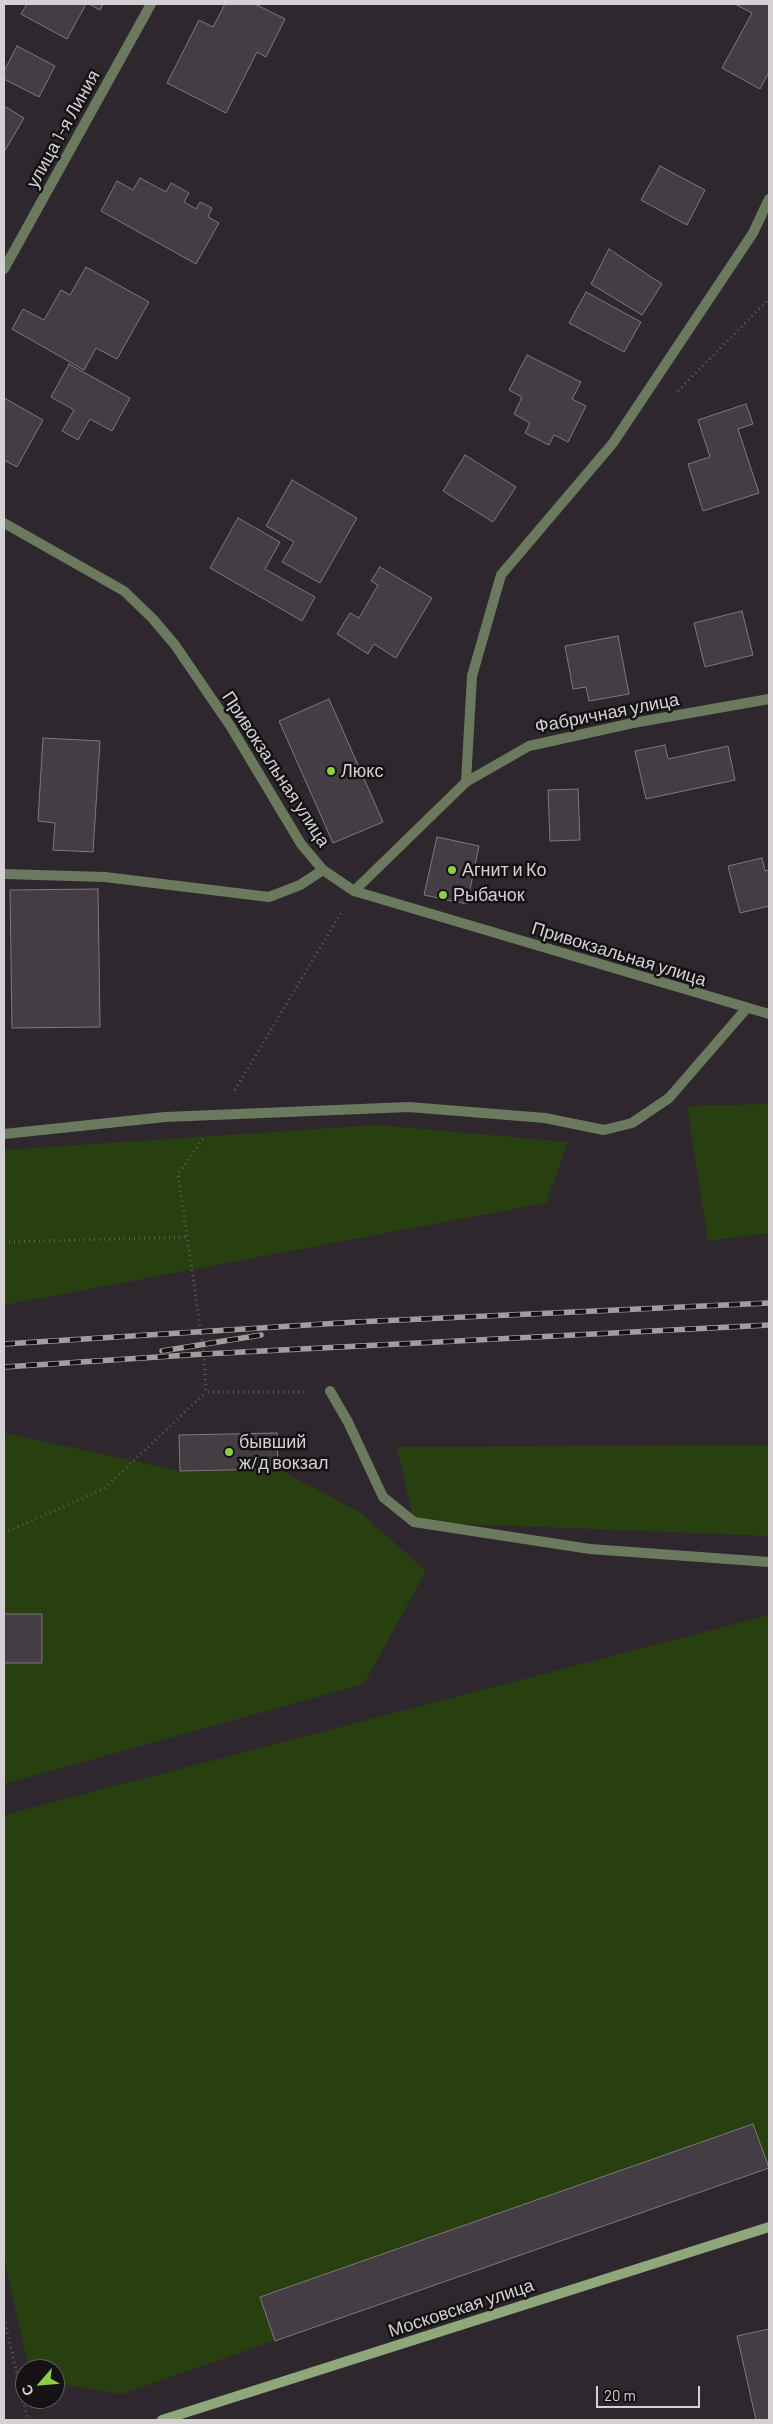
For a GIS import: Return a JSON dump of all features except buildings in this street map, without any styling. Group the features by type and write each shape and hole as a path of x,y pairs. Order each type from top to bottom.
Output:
{"main road":[{"name":"Московская улица","path":"162,2420 769,2227"}],"street":[{"name":"улица 1-я Линия","path":"4,269 151,4"},
{"path":"466,782 472,676 501,574 613,443 753,233 769,199"},
{"name":"Привокзальная улица","path":"4,523 124,591 152,618 175,645 231,727 301,844 323,870 354,891 746,1009 769,1014"},
{"name":"Фабричная улица","path":"354,891 466,782 529,746 633,723 769,699"},
{"path":"4,874 105,877 269,897 300,885 323,870"},
{"path":"4,1134 165,1117 409,1107 545,1118 604,1130 632,1123 669,1098 746,1009"},
{"path":"330,1392 348,1422 383,1497 414,1522 590,1549 769,1562"}],"path":[{"path":"206,1392 204,1354 178,1174 220,1115 354,891"},
{"path":"4,1242 188,1237"},
{"path":"4,1533 105,1488 206,1392 330,1392"},
{"path":"4,2318 27,2417"}],"green space":[{"path":"769,1104 769,1233 708,1241 687,1106"},
{"path":"378,1125 568,1142 546,1203 4,1305 4,1150"},
{"path":"4,1433 180,1471 278,1469 361,1513 426,1571 364,1684 4,1784"},
{"path":"769,1445 769,1536 414,1522 397,1447"},
{"path":"769,1615 769,2168 122,2394 65,2385 65,2359 27,2359 4,2259 4,1815"}],"railway":[{"path":"4,1344 356,1322 769,1303"},
{"path":"4,1367 204,1354 769,1325"},
{"path":"162,1351 261,1335"}],"place":[{"name":"Люкс","path":"331,771"},
{"name":"Агнит и Ко","path":"452,870"},
{"name":"Рыбачок","path":"443,895"},
{"name":"бывший ж/д вокзал","path":"229,1452"}]}
